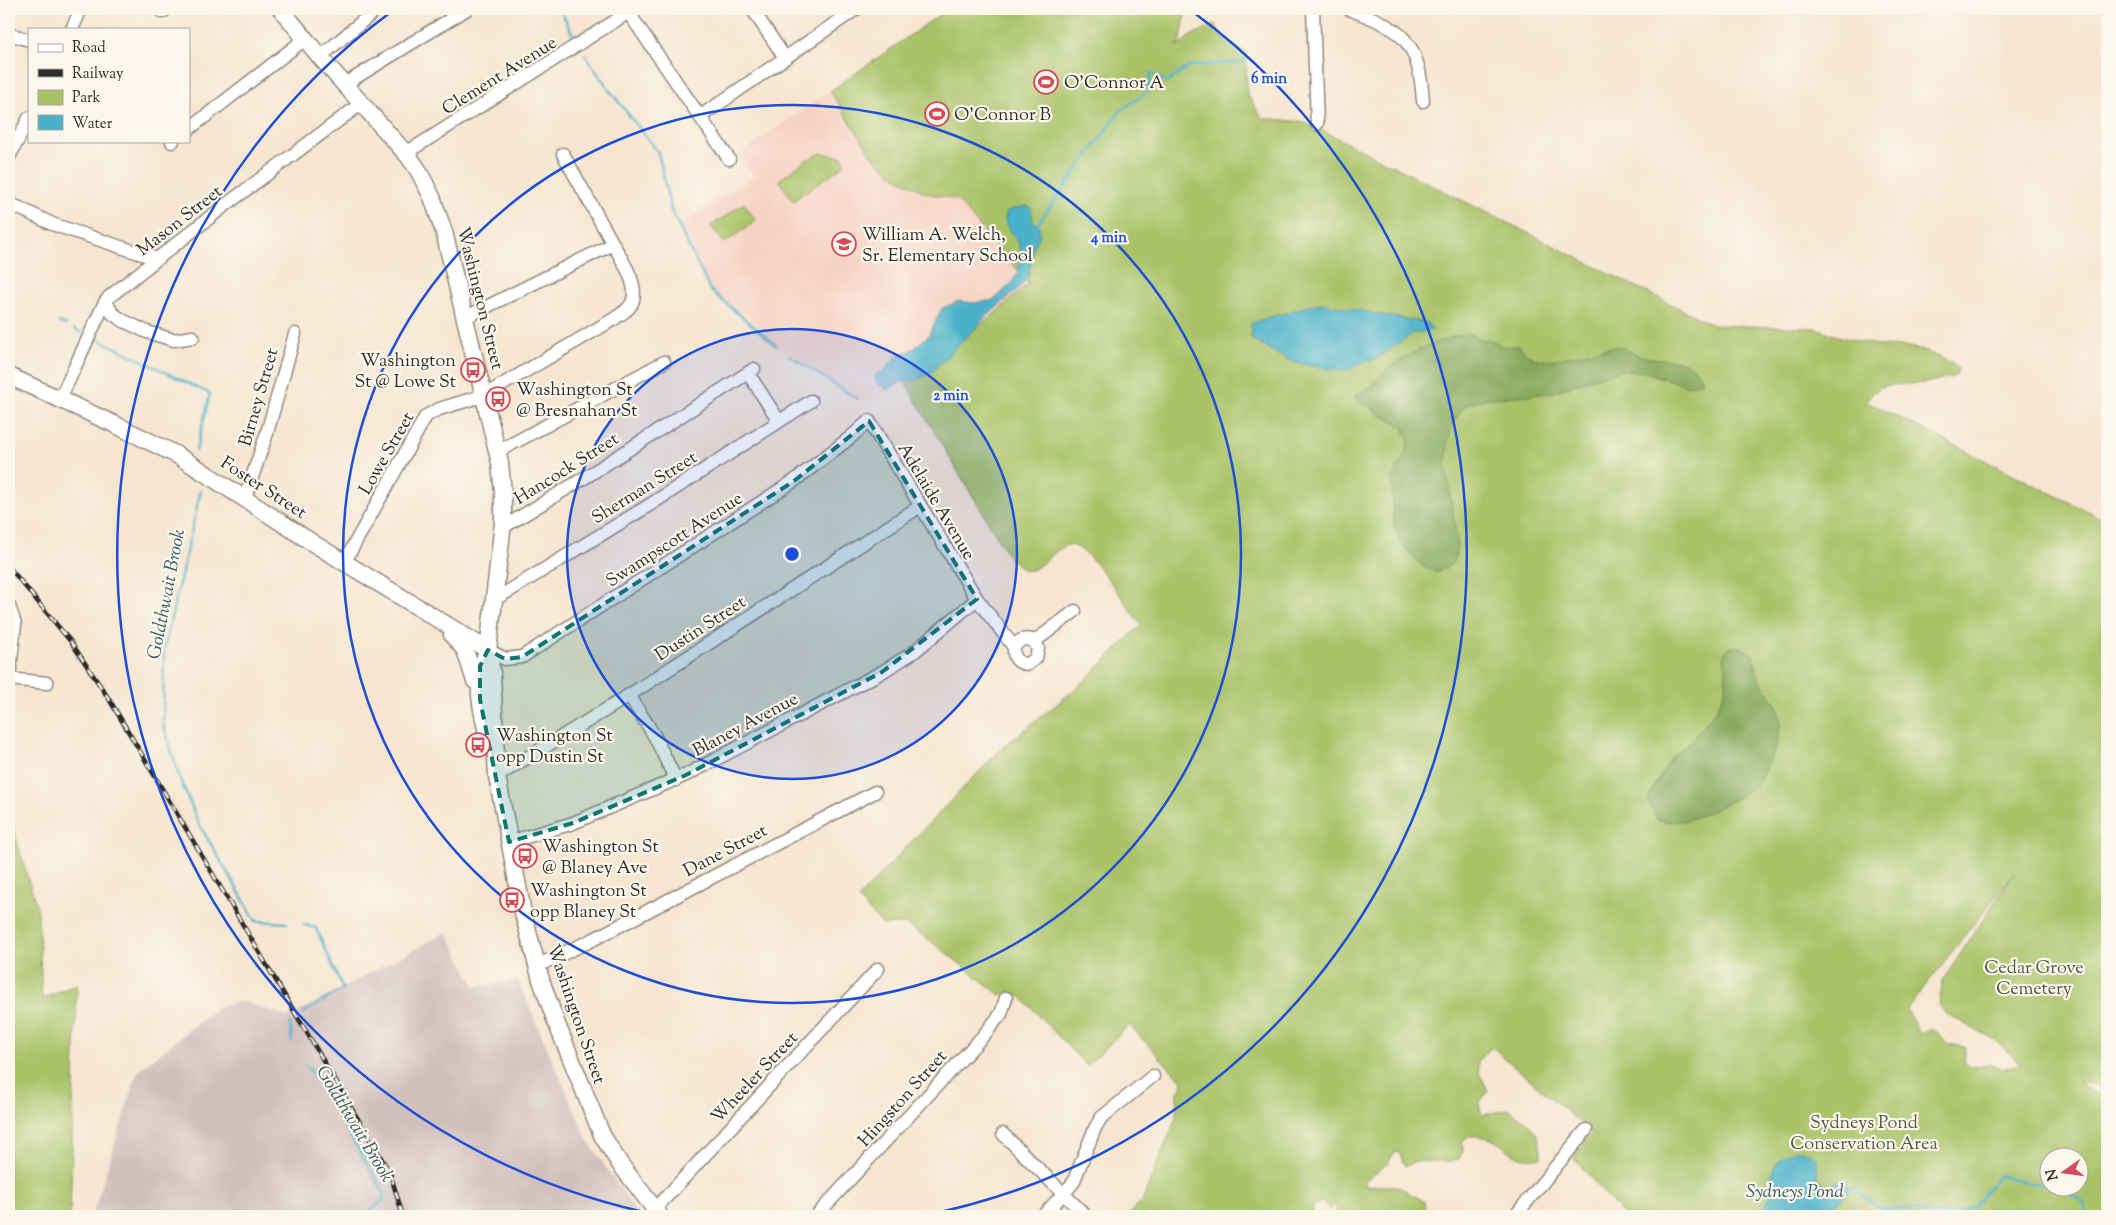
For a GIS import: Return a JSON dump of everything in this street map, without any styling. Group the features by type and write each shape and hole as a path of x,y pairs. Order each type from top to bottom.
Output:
{"main road":[{"name":"Washington Street","path":"281,9 320,57 406,153 425,183 441,221 485,395 498,452 503,486 502,528 488,650 492,673 497,776"},
{"name":"Foster Street","path":"9,376 177,455 438,621 488,650"},
{"path":"438,621 465,650 480,700"},
{"name":"Washington Street","path":"488,650 480,666 480,700 497,776 523,913 537,966 556,1022 602,1135 611,1151 658,1213"}],"street":[{"path":"72,28 81,9"},
{"path":"320,57 377,9"},
{"path":"345,84 467,9"},
{"path":"752,9 785,58"},
{"path":"700,116 856,9"},
{"path":"1313,9 1317,124"},
{"path":"1349,9 1381,22 1405,38 1416,54 1423,101"},
{"path":"629,10 729,159"},
{"name":"Clement Avenue","path":"406,153 629,10"},
{"path":"9,34 28,40"},
{"path":"190,128 305,39"},
{"name":"Mason Street","path":"60,399 106,301 362,103"},
{"path":"9,157 28,120"},
{"path":"466,317 613,244 563,154"},
{"path":"9,204 52,224 158,259"},
{"name":"Lowe Street","path":"345,561 426,416 439,409 485,395 614,319 630,306 634,299 633,289 629,275 613,244"},
{"path":"106,301 112,313 147,332 174,340 193,337"},
{"name":"Birney Street","path":"245,498 267,433 295,334"},
{"path":"498,452 664,362"},
{"name":"Hancock Street","path":"502,528 589,475 751,371 779,420"},
{"name":"Sherman Street","path":"494,600 648,506 811,400"},
{"name":"Adelaide Avenue","path":"869,421 919,507 977,600 1014,647"},
{"name":"Swampscott Avenue","path":"488,650 505,659 522,657 794,481 869,421"},
{"name":"Dustin Street","path":"497,776 629,695 919,507"},
{"name":"Blaney Avenue","path":"509,842 573,823 676,780 882,672 914,652 977,600"},
{"path":"9,606 14,624 9,679 48,682"},
{"path":"1034,642 1075,611"},
{"path":"1024,638 1034,642 1038,648 1036,658 1028,664 1017,661 1013,652 1014,647 1018,641 1024,638"},
{"path":"629,695 655,737 676,780"},
{"name":"Dane Street","path":"537,966 594,939 875,792"},
{"name":"Wheeler Street","path":"658,1213 878,968"},
{"name":"Hingston Street","path":"816,1216 989,1029 1001,1014 1006,998"},
{"path":"1042,1216 1073,1183 1095,1128 1101,1118 1153,1076"},
{"path":"1515,1216 1586,1130"},
{"path":"1003,1134 1086,1216"}],"highlighted area":[{"path":"869,421 977,599 882,672 686,775 573,823 509,842 480,700 480,666 488,650 505,659 522,657 794,481"}],"shaded area":[{"name":"William A. Welch, Sr. Elementary School","path":"830,91 873,157 926,193 956,199 1029,283 990,318 903,379 880,399 857,399 791,354 774,346 759,333 753,321 715,293 703,275 688,235 681,225 753,176 738,155"},
{"path":"447,932 475,987 518,981 588,1141 639,1216 92,1216 138,1071 218,1007 242,1001 288,1017"}],"green space":[{"path":"948,9 1186,9 1182,35 1177,47 1190,36 1215,24 1225,40 1246,53 1247,94 1262,118 1305,122 1713,325 1816,328 1837,336 1862,342 1882,346 1909,347 1953,363 1958,369 1956,376 1925,383 1880,387 1866,401 2107,521 2107,1090 2080,1080 2086,1088 2107,1099 2107,1216 1624,1216 1573,1157 1592,1133 1492,1047 1478,1061 1479,1072 1488,1091 1479,1104 1481,1112 1484,1115 1508,1109 1526,1121 1531,1126 1540,1143 1541,1157 1520,1157 1490,1139 1475,1136 1469,1136 1462,1141 1463,1151 1459,1159 1452,1161 1427,1161 1405,1166 1399,1152 1395,1152 1387,1164 1366,1180 1365,1186 1397,1186 1424,1201 1425,1216 1338,1216 1335,1204 1330,1209 1321,1202 1313,1207 1312,1216 1126,1216 1142,1201 1176,1118 1177,1095 1183,1082 1129,1025 1087,1066 1019,995 1000,995 927,938 905,924 883,925 858,899 1003,747 1078,687 1141,625 1099,567 1079,548 1071,545 1064,546 1035,568 1028,570 1021,568 1015,560 1012,562 903,379 990,318 1029,283 956,199 926,193 896,177 873,157 830,91","holes":["2014,873 1943,980 1939,1004 1945,1013 1996,1041 2021,1064 2001,1069 1989,1064 1971,1067 1966,1065 1964,1060 1966,1047 1948,1044 1933,1029 1919,1034 1907,1009"]},
{"path":"821,153 843,157 844,165 793,201 779,180 805,161"},
{"path":"744,203 756,221 724,243 711,226"},
{"path":"1469,334 1483,340 1492,340 1501,346 1520,346 1529,356 1542,360 1558,359 1606,348 1621,347 1648,358 1683,362 1697,372 1702,381 1688,386 1645,372 1622,370 1551,393 1485,399 1467,404 1455,419 1448,440 1446,468 1457,540 1456,554 1452,564 1437,573 1420,564 1403,546 1394,526 1392,478 1406,452 1409,440 1403,427 1382,416 1354,396 1371,386 1392,366 1413,353 1436,342"},
{"path":"1729,647 1741,647 1754,656 1761,682 1774,701 1780,716 1780,729 1771,757 1762,775 1752,788 1730,801 1687,820 1675,822 1657,820 1648,801 1650,794 1672,757 1691,741 1716,711 1725,691 1726,670 1724,655"},
{"path":"9,815 38,911 42,999 77,984 70,1216 9,1216"}],"water":[{"path":"1027,206 1031,208 1033,222 1039,226 1040,236 1034,246 1028,277 1019,288 986,317 932,372 910,383 904,381 886,390 876,382 876,374 883,371 898,355 913,349 929,335 942,308 959,301 974,303 994,300 1012,283 1018,273 1021,254 1019,243 1006,224 1005,218 1007,211"},
{"path":"1320,303 1427,323 1433,330 1414,333 1376,359 1360,363 1345,372 1292,362 1251,339 1251,324"},
{"name":"Sydneys Pond","path":"1795,1150 1812,1154 1818,1167 1817,1179 1826,1184 1840,1181 1848,1186 1848,1193 1833,1205 1828,1216 1749,1216 1763,1207 1769,1198 1771,1177 1776,1164"}],"waterway":[{"path":"560,9 573,35"},
{"path":"585,55 610,91 658,152 671,210 710,290 776,345"},
{"path":"1036,226 1121,110 1148,92 1151,73 1168,82 1189,66 1244,62"},
{"name":"Goldthwait Brook","path":"59,322 66,325"},
{"name":"Goldthwait Brook","path":"74,329 82,333"},
{"name":"Goldthwait Brook","path":"96,338 210,394 196,451"},
{"path":"789,355 857,399"},
{"name":"Goldthwait Brook","path":"201,490 164,649 163,724 180,779 199,824 256,921 287,923"},
{"name":"Goldthwait Brook","path":"303,1013 343,989 316,928 304,925"},
{"name":"Goldthwait Brook","path":"290,1023 292,1041"},
{"name":"Goldthwait Brook","path":"306,1065 318,1081 384,1193 382,1201 364,1216"},
{"path":"1846,1190 1854,1188 1881,1210 1912,1208 1926,1213 1948,1215 1973,1206 1999,1175 2038,1183"},
{"path":"2076,1198 2083,1203 2090,1216"}],"railway":[{"path":"9,567 71,642 109,699 390,1173 403,1216"}],"place":[{"name":"O'Connor A","path":"1046,82"},
{"name":"O'Connor B","path":"937,114"},
{"name":"William A. Welch, Sr. Elementary School","path":"844,244"},
{"name":"Washington St @ Lowe St","path":"473,370"},
{"name":"Washington St @ Bresnahan St","path":"498,399"},
{"name":"Washington St opp Dustin St","path":"478,745"},
{"name":"Washington St @ Blaney Ave","path":"525,856"},
{"name":"Washington St opp Blaney St","path":"512,900"}],"park label":[{"name":"Cedar Grove Cemetery","path":"2034,978"},
{"name":"Sydneys Pond Conservation Area","path":"1864,1132"}]}
